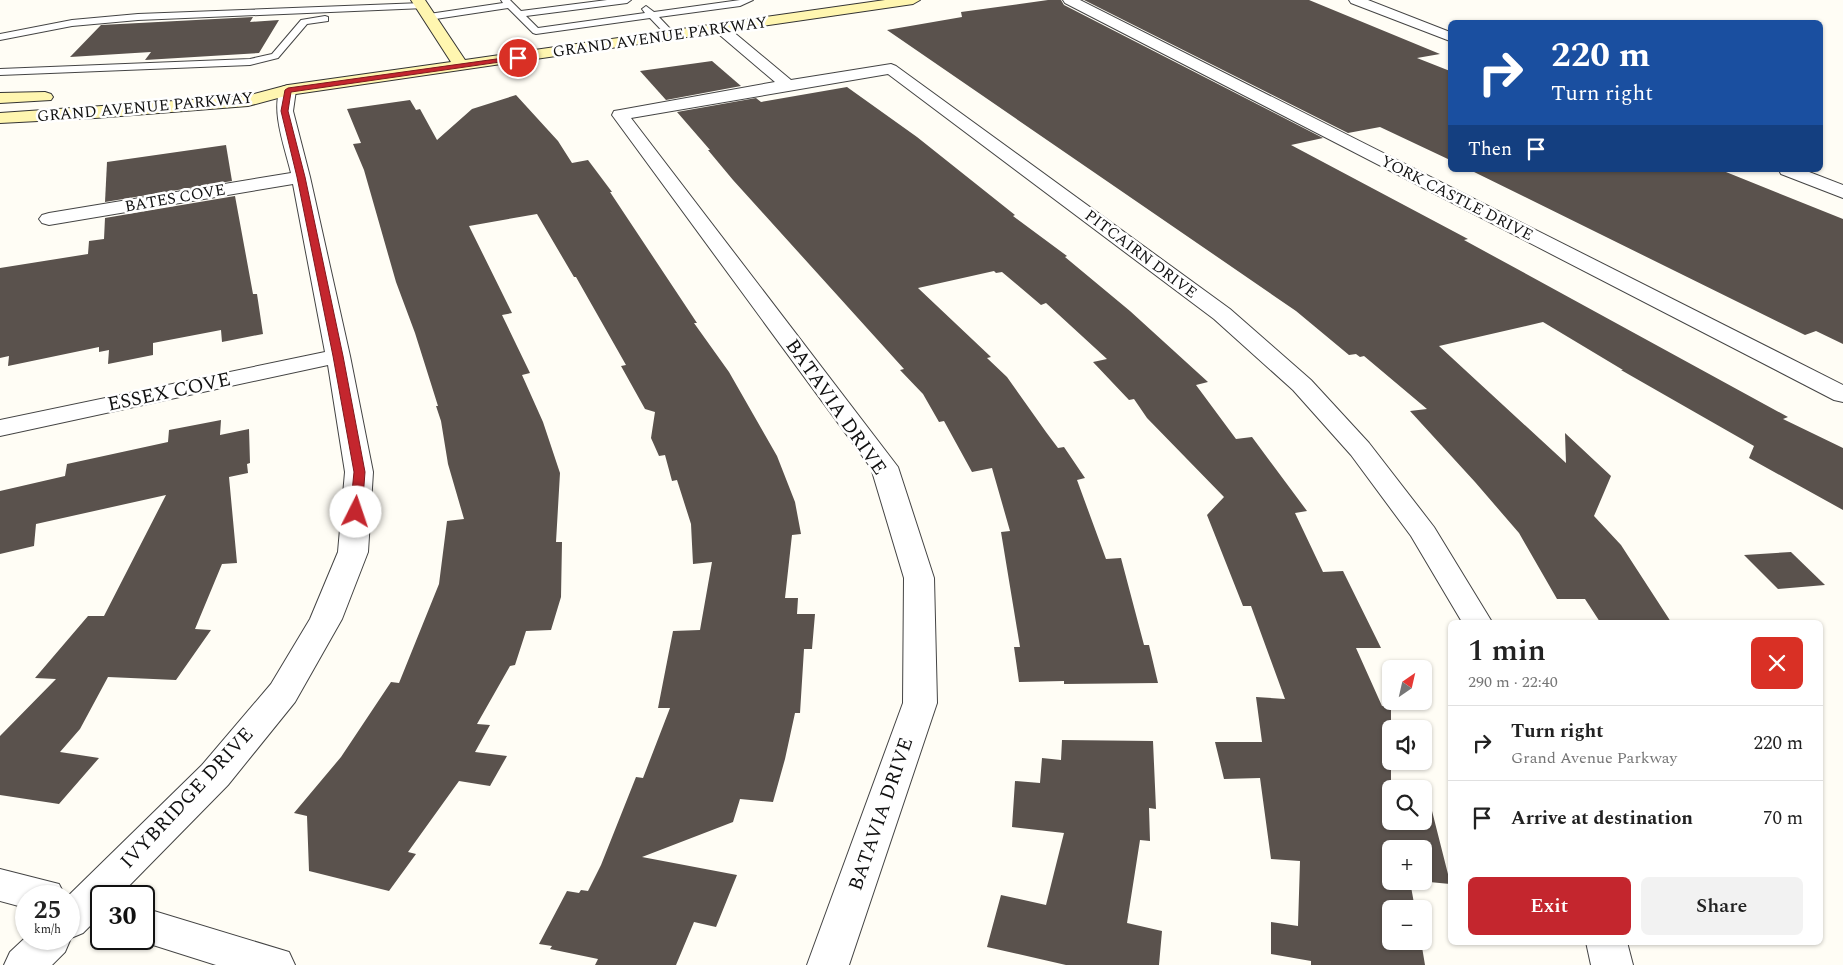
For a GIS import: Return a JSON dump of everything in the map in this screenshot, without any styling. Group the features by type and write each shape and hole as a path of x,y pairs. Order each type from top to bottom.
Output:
{"main road":[{"name":"GRAND AVENUE PARKWAY","path":"0,118 95,113 248,101 288,90 913,0"},
{"path":"423,8 461,66"},
{"name":"GRAND AVENUE PARKWAY","path":"136,94 261,85 288,90"},
{"name":"GRAND AVENUE PARKWAY","path":"0,98 63,97"}],"street":[{"name":"YORK CASTLE DRIVE","path":"1070,0 1843,396"},
{"path":"1356,0 1448,36"},
{"path":"720,28 788,85"},
{"name":"PITCAIRN DRIVE","path":"788,85 891,69 1222,314 1302,385 1360,449 1424,533 1476,620"},
{"name":"BATAVIA DRIVE","path":"788,85 620,115 884,467 919,578 920,703 828,965"},
{"name":"IVYBRIDGE DRIVE","path":"81,910 221,768 283,693 326,619 353,552 359,472 338,356 301,177 285,111 288,90"},
{"path":"1793,172 1843,192"},
{"name":"BATES COVE","path":"49,219 301,177"},
{"name":"ESSEX COVE","path":"0,428 338,356"},
{"path":"0,885 15,889"},
{"path":"155,928 274,965"},
{"path":"1607,945 1612,965"},
{"path":"24,965 40,950"}],"lane":[{"path":"519,14 627,0"},
{"path":"633,0 653,14 672,36"},
{"path":"0,37 72,23 138,17 423,8 508,3 536,31 740,3 749,0"},
{"path":"0,72 250,62 275,56 304,22 347,16 361,9"}],"building":[{"path":"1048,0 1061,0 1064,5 1323,138 1291,145 1468,239 1464,240 1788,417 1783,419 1843,448 1843,510 1749,458 1754,446 1621,370 1623,370 1543,322 1439,346 1566,463 1565,433 1611,476 1594,516 1621,545 1670,620 1599,620 1585,599 1557,599 1519,533 1410,411 1427,409 1364,356 1349,355 1296,311 887,30 962,17 961,12"},
{"path":"1084,0 1309,0 1440,54 1417,58 1448,70 1448,159 1380,127 1348,133"},
{"path":"253,17 250,22 279,20 259,53 145,60 151,52 70,57 101,25"},
{"path":"712,61 741,86 666,100 640,71"},
{"path":"847,87 917,137 1015,215 1013,216 1067,256 1065,257 1130,311 1208,382 1196,385 1236,439 1252,437 1307,511 1295,513 1323,572 1343,571 1381,648 1356,648 1382,706 1382,710 1391,710 1391,720 1382,720 1382,770 1391,770 1391,780 1382,780 1382,830 1432,830 1432,811 1448,874 1448,884 1432,882 1432,840 1382,840 1382,890 1412,890 1413,900 1382,900 1382,950 1422,950 1425,965 1311,965 1311,961 1271,954 1271,922 1298,926 1300,861 1271,859 1260,778 1224,779 1215,742 1262,742 1256,697 1285,699 1251,606 1243,606 1207,515 1224,497 1147,418 1134,399 1129,400 1093,362 1107,359 1046,303 1041,305 1002,272 996,273 994,271 918,288 991,357 987,358 1007,377 1058,448 1064,447 1085,478 1077,480 1106,559 1121,558 1144,645 1149,645 1158,683 1064,684 1064,681 1019,682 1014,647 1020,647 1001,532 1010,531 992,468 972,472 944,421 939,422 923,394 900,370 904,369 733,180 677,112 756,98 761,102"},
{"path":"516,95 558,141 572,163 588,160 612,192 610,192 697,323 694,323 729,372 777,456 795,502 801,534 792,535 785,598 798,598 797,614 815,614 812,649 804,649 800,713 795,713 773,802 740,799 733,822 642,857 737,875 716,927 694,922 676,965 595,965 598,959 550,949 552,946 539,944 567,891 579,893 581,890 588,891 601,865 636,777 643,778 670,708 658,708 673,631 700,630 712,562 693,564 691,524 677,480 672,481 665,455 659,456 651,438 655,412 645,409 621,366 626,365 576,277 574,277 537,214 469,226 512,313 502,315 530,373 522,375 543,422 560,473 556,542 562,542 561,597 551,630 526,631 515,665 510,666 477,724 490,725 475,752 507,756 490,786 459,781 408,852 416,854 389,891 309,871 307,816 294,813 341,757 391,682 399,683 439,584 447,521 464,519 448,464 441,421 436,406 438,406 415,333 396,282 364,170 353,144 361,143 347,109 410,100 416,110 420,109 437,140 472,109"},
{"path":"226,145 232,181 105,202 107,162"},
{"path":"1474,172 1726,172 1843,219 1843,344 1816,331 1805,335"},
{"path":"235,196 253,294 257,294 263,334 222,342 221,330 153,343 153,355 108,364 109,350 99,352 99,347 8,366 9,356 0,358 0,268 88,254 89,241 104,239 105,218"},
{"path":"221,420 220,435 249,429 250,463 247,464 248,473 229,477 237,563 222,564 195,629 211,630 176,680 108,677 80,729 60,752 99,758 59,804 0,795 0,736 56,679 35,678 88,616 104,616 166,495 36,524 34,546 0,554 0,491 65,476 67,464 168,442 169,430"},
{"path":"1791,552 1825,585 1778,589 1744,555"},
{"path":"1062,740 1153,741 1156,809 1149,808 1150,841 1140,840 1127,923 1162,931 1159,965 1066,965 987,947 1001,895 1046,905 1064,833 1012,827 1015,781 1040,783 1042,758 1061,760"}],"route":[{"path":"356,512 359,472 338,356 301,177 285,111 288,90 518,58"}]}
